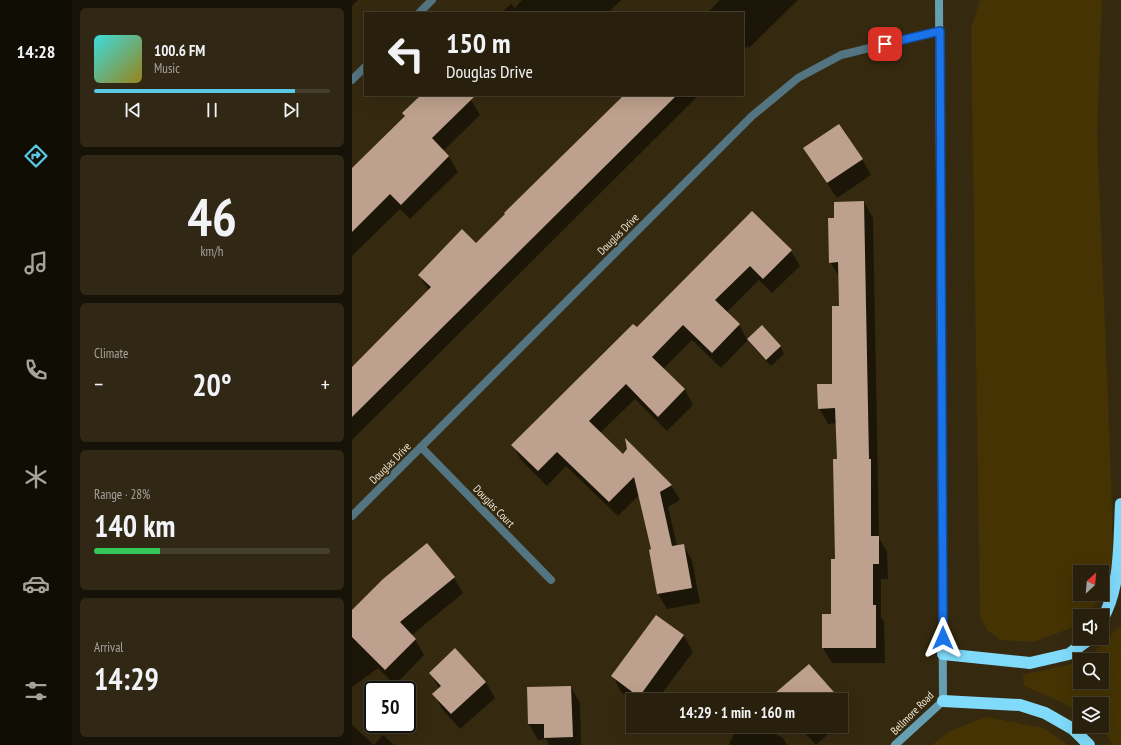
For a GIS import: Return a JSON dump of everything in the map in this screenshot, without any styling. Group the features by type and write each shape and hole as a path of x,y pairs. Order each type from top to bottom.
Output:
{"highway":[{"path":"1108,609 1117,584 1121,504"},
{"path":"943,654 1030,663 1069,654 1081,645"},
{"path":"943,701 1020,705 1045,713 1073,729 1089,745"}],"main road":[{"name":"Bellmore Road","path":"895,745 943,701 939,0"}],"street":[{"path":"420,12 432,0"},
{"name":"Douglas Drive","path":"352,516 752,116 798,78 841,55 940,31"},
{"path":"352,80 364,68"},
{"name":"Douglas Court","path":"421,447 551,580"}],"shaded area":[{"path":"980,0 1102,0 1097,134 1111,474 1113,561 1109,573 1109,565 1073,565 1073,601 1098,601 1092,609 1073,609 1073,627 1033,642 1000,640 987,630 980,616 971,28"},
{"path":"1118,627 1121,629 1121,745 1113,745 1105,733 1109,733 1109,697 1073,697 1073,710 1066,704 1024,686 1023,675 1073,663 1073,689 1109,689 1109,653 1093,653 1101,645 1109,645 1109,636"},
{"path":"986,717 1044,728 1068,745 932,745 950,731"}],"building":[{"path":"420,96 475,96 432,138 449,156 401,205 390,194 352,232 352,168 405,116 402,113"},
{"path":"623,96 676,96 352,417 352,367 431,287 418,275 462,229 476,243 505,214 504,213"},
{"path":"839,124 863,159 827,183 803,148"},
{"path":"864,201 869,459 871,459 871,536 879,536 879,564 873,564 873,605 876,605 876,648 822,648 822,614 831,614 831,559 835,559 833,459 837,459 835,408 818,409 817,384 832,384 832,306 839,306 838,262 829,263 828,218 834,218 834,202"},
{"path":"752,211 792,250 763,279 750,266 715,300 740,324 712,353 683,325 652,357 685,389 658,417 626,384 589,421 623,454 627,449 625,438 672,485 660,492 672,546 684,544 692,588 657,594 649,550 651,549 634,477 609,502 557,452 538,471 511,445 633,324 637,327"},
{"path":"762,325 781,346 766,360 747,339"},
{"path":"427,543 455,577 400,622 416,639 385,670 352,637 352,610 383,579"},
{"path":"656,615 684,635 642,693 634,693 611,676"},
{"path":"455,648 486,682 451,714 432,694 441,686 429,673"},
{"path":"809,664 835,693 775,693"},
{"path":"571,686 573,737 544,738 544,724 528,724 527,687"}],"route":[{"path":"885,44 940,31 943,638"}]}
